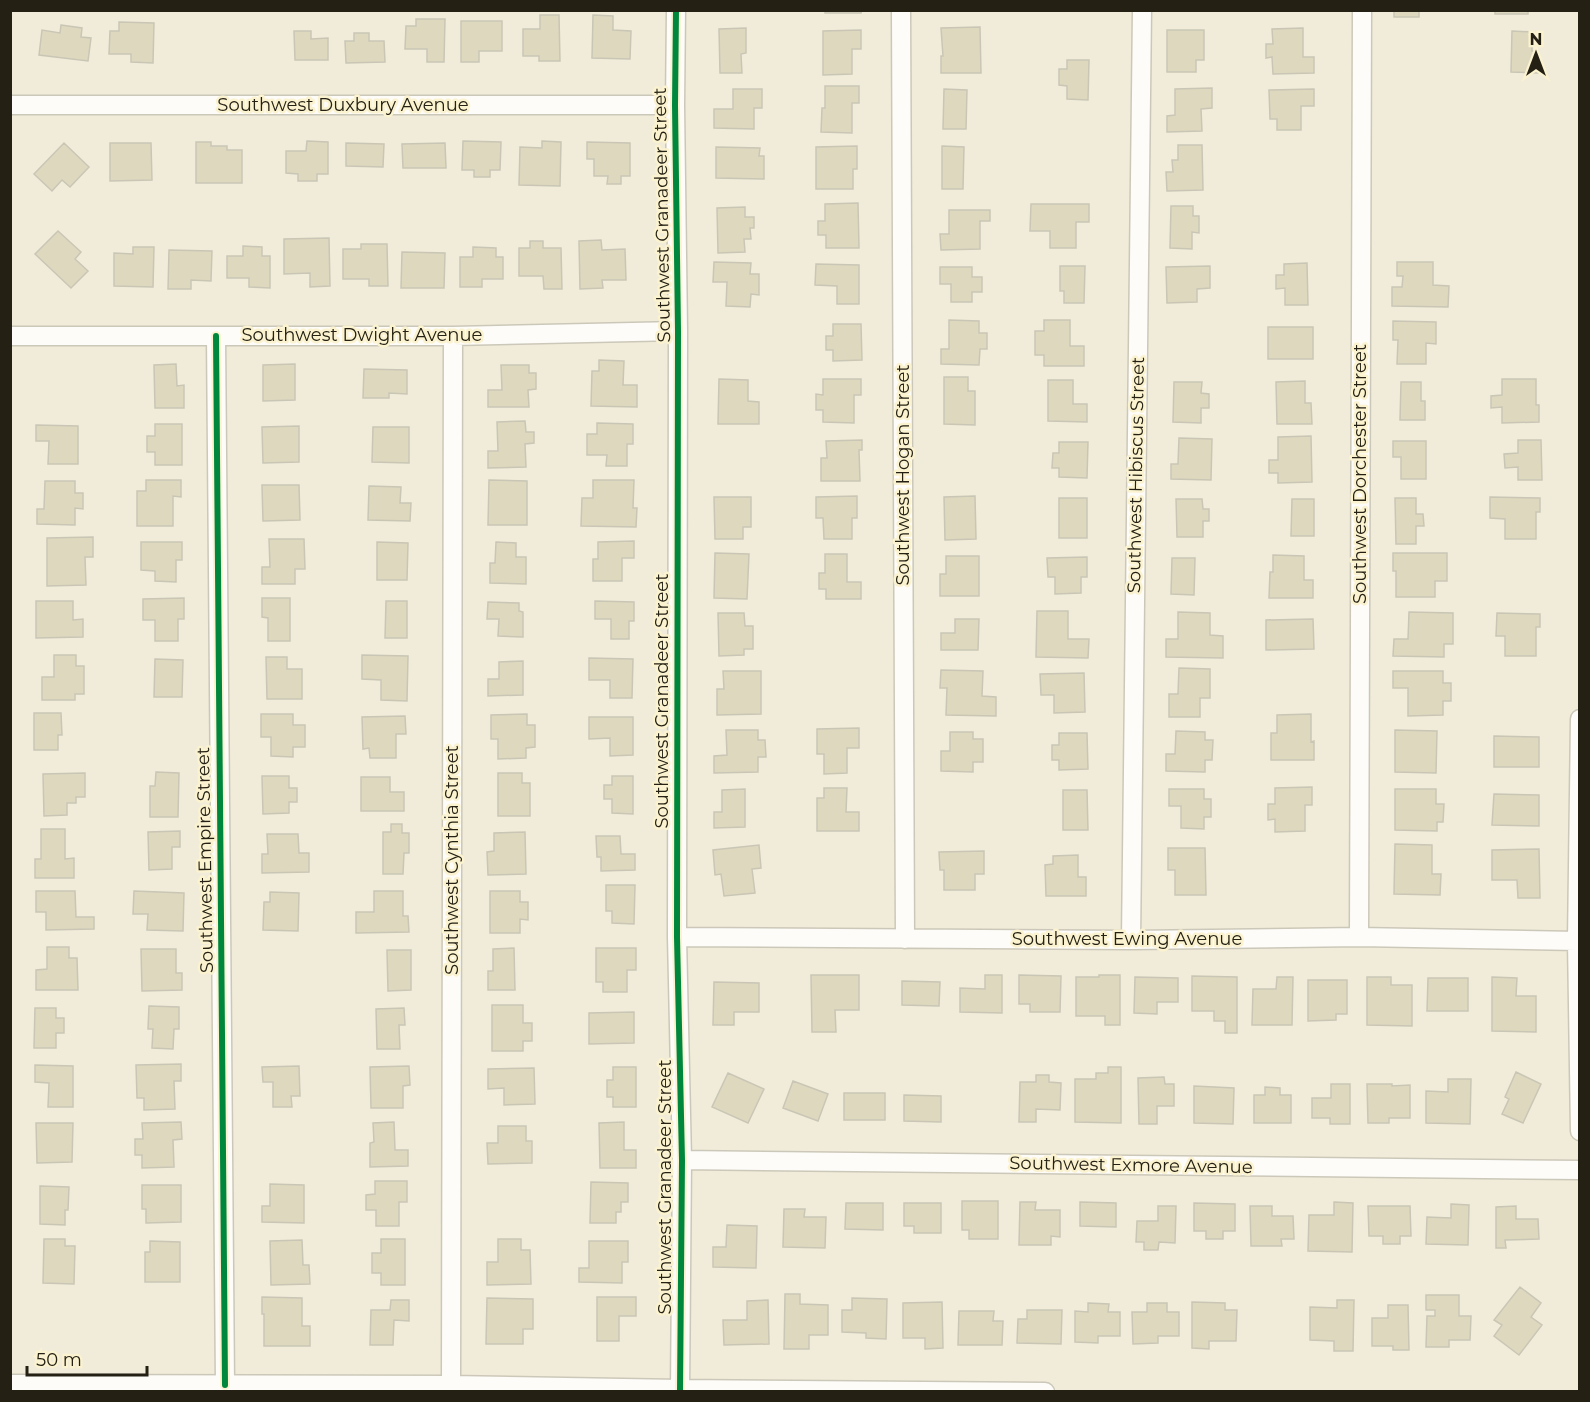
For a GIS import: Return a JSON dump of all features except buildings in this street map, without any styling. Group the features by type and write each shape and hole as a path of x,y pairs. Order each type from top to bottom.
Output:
{"street":[{"name":"Southwest Granadeer Street","path":"676,10 678,331 676,938 682,1160 680,1390"},
{"name":"Southwest Hogan Street","path":"901,10 905,939"},
{"name":"Southwest Hibiscus Street","path":"1131,940 1142,10"},
{"name":"Southwest Dorchester Street","path":"1359,938 1362,10"},
{"name":"Southwest Duxbury Avenue","path":"10,105 675,105"},
{"name":"Southwest Dwight Avenue","path":"10,336 453,336 678,331"},
{"name":"Southwest Empire Street","path":"216,336 225,1385"},
{"name":"Southwest Cynthia Street","path":"451,1385 453,336"},
{"path":"1580,719 1577,941 1580,1131"},
{"name":"Southwest Ewing Avenue","path":"676,938 1131,940 1359,938 1577,941"},
{"name":"Southwest Exmore Avenue","path":"682,1160 1580,1170"},
{"path":"10,1384 451,1385 680,1390 1045,1392"}],"cycle path":[{"path":"676,10 677,937 682,1160 680,1392"},
{"path":"216,336 225,1385"}]}
